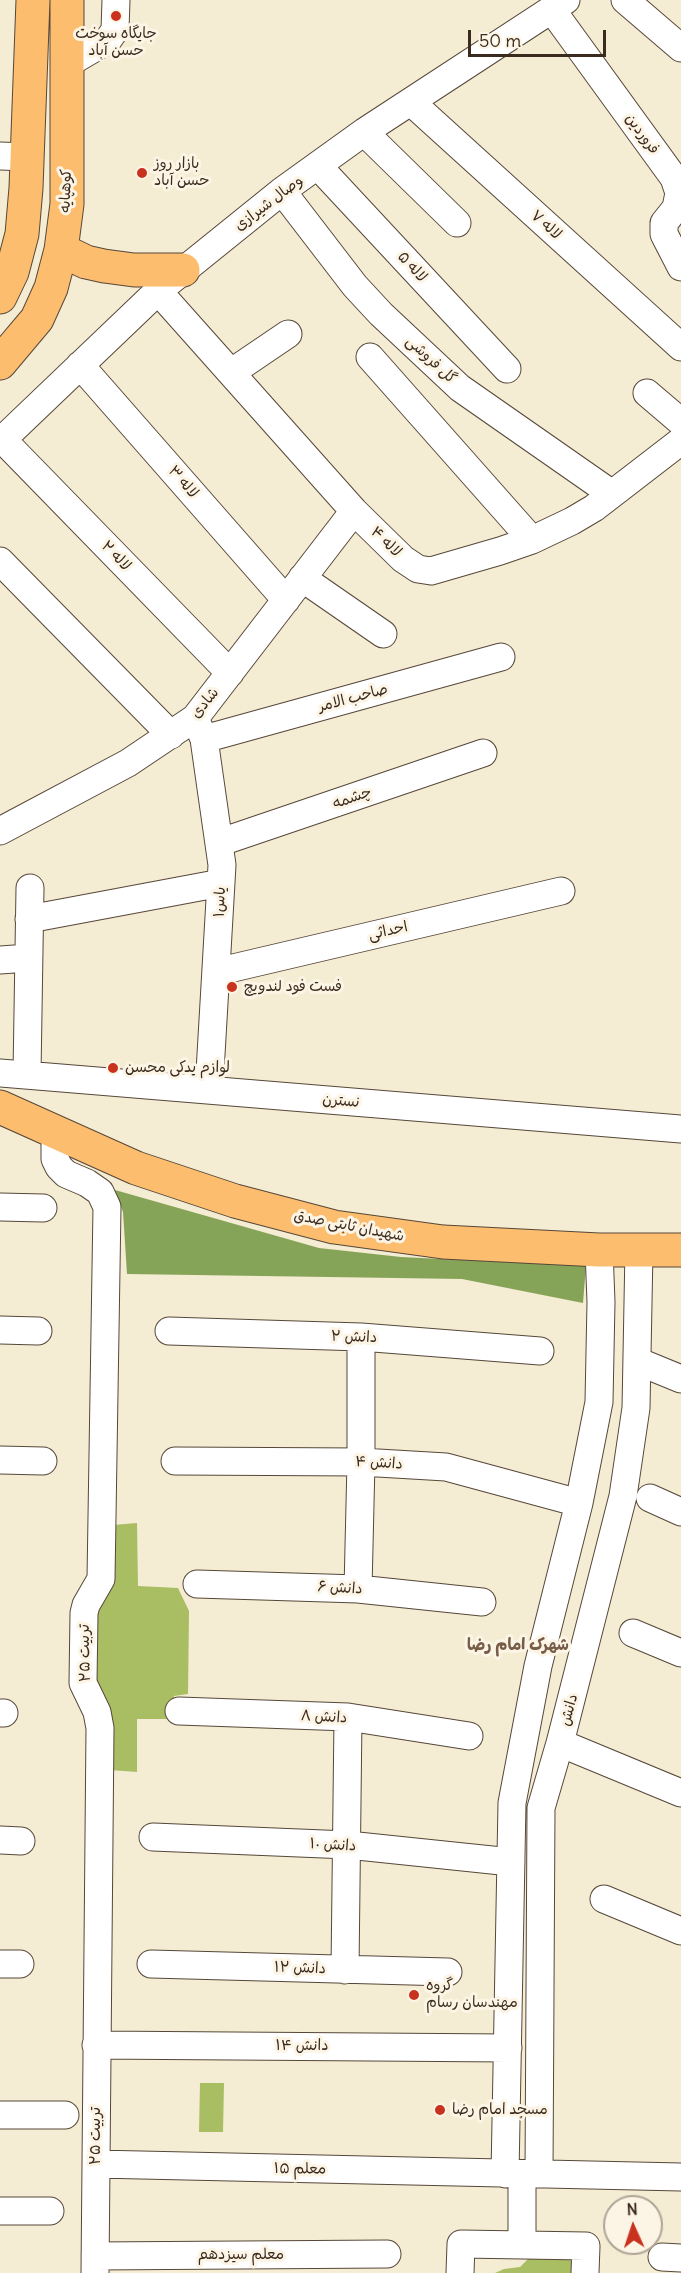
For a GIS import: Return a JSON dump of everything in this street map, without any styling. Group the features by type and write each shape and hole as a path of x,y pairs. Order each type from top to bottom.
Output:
{"main road":[{"path":"0,297 12,272 22,234 13,157 33,0"},
{"name":"کوهپایه","path":"0,363 37,319 51,288 61,250 67,204 67,0"},
{"path":"61,250 86,262 104,266 134,270 183,270"},
{"name":"شهیدان ثابتی صدق","path":"0,1107 136,1168 235,1201 334,1227 443,1242 599,1250 681,1250"}],"street":[{"path":"67,64 108,40 115,30 116,0"},
{"path":"624,0 681,48"},
{"name":"وصال شیرازی","path":"1,440 158,291 282,191 364,132 559,5"},
{"name":"فروردین","path":"559,5 674,178 679,193 676,208 664,224 664,234 681,267"},
{"name":"لاله ۷","path":"411,102 681,347"},
{"path":"364,132 457,223"},
{"name":"لاله ۵","path":"318,166 507,369"},
{"name":"گل فروشی","path":"282,191 355,286 381,314 460,388 612,494"},
{"name":"لاله ۴","path":"158,291 354,511 403,559 418,569 431,571 532,540 572,521 612,494 681,441"},
{"path":"232,372 288,334"},
{"path":"370,357 532,540"},
{"name":"لاله ۳","path":"80,365 286,600"},
{"path":"647,393 681,422"},
{"name":"لاله ۲","path":"1,440 230,674"},
{"name":"شادی","path":"0,831 128,763 171,735 199,728 230,674 354,511"},
{"path":"0,561 171,735"},
{"path":"302,578 383,634"},
{"name":"صاحب الامر","path":"199,728 501,657"},
{"name":"یاس۱","path":"199,728 220,842 222,883 209,1089"},
{"name":"چشمه","path":"220,842 483,753"},
{"path":"29,920 222,883"},
{"path":"27,1074 30,888"},
{"name":"احداثی","path":"216,972 561,891"},
{"path":"0,960 28,958"},
{"name":"نسترن","path":"0,1073 681,1129"},
{"name":"تربیت ۲۵","path":"55,1132 55,1159 59,1167 66,1174 87,1183 100,1192 108,1207 101,1579 84,1613 83,1671 83,1683 97,1712 100,1728 95,2265"},
{"path":"0,1207 43,1208"},
{"path":"522,2245 522,2174 508,2048 513,1803 538,1666 579,1503 600,1401 599,1250"},
{"name":"دانش","path":"522,2174 541,1808 560,1743 623,1496 636,1408 639,1250"},
{"path":"0,1330 38,1331"},
{"name":"دانش ۲","path":"168,1331 361,1337 540,1350"},
{"path":"358,1588 361,1337"},
{"path":"637,1361 681,1379"},
{"path":"0,1460 43,1461"},
{"name":"دانش ۴","path":"175,1461 361,1462 446,1467 579,1503"},
{"path":"650,1498 681,1512"},
{"name":"دانش ۶","path":"197,1584 358,1588 482,1602"},
{"path":"633,1634 681,1653"},
{"name":"دانش ۸","path":"179,1711 348,1717 469,1736"},
{"path":"345,1970 348,1717"},
{"path":"560,1743 679,1785"},
{"path":"513,1803 541,1808"},
{"name":"دانش ۱۰","path":"153,1837 348,1845 511,1862"},
{"path":"604,1899 681,1931"},
{"name":"دانش ۱۲","path":"151,1964 448,1972"},
{"name":"دانش ۱۴","path":"96,2045 508,2048"},
{"path":"0,2115 65,2115"},
{"name":"معلم ۱۵","path":"96,2164 681,2178"},
{"path":"0,2211 50,2211"},
{"path":"460,2273 461,2244 586,2246 585,2273"},
{"name":"معلم سیزدهم","path":"95,2265 387,2254"}],"green space":[{"path":"115,1190 319,1248 401,1257 586,1266 583,1303 462,1279 127,1274 123,1212"},
{"path":"137,1523 138,1586 178,1588 189,1611 188,1694 174,1696 173,1719 137,1719 137,1772 110,1770 94,1691 92,1609 113,1525"},
{"path":"200,2083 224,2083 223,2132 199,2132"},
{"path":"531,2256 569,2258 575,2262 575,2273 495,2273 520,2267"}],"place":[{"name":"جایگاه سوخت حسن آباد","path":"116,16"},
{"name":"بازار روز حسن آباد","path":"142,173"},
{"name":"فست فود لندویچ","path":"232,987"},
{"name":"لوازم یدکی محسن","path":"113,1068"},
{"name":"گروه مهندسان رسام","path":"414,1995"},
{"name":"مسجد امام رضا","path":"440,2110"}],"district":[{"name":"شهرک امام رضا","path":"518,1645"}]}
